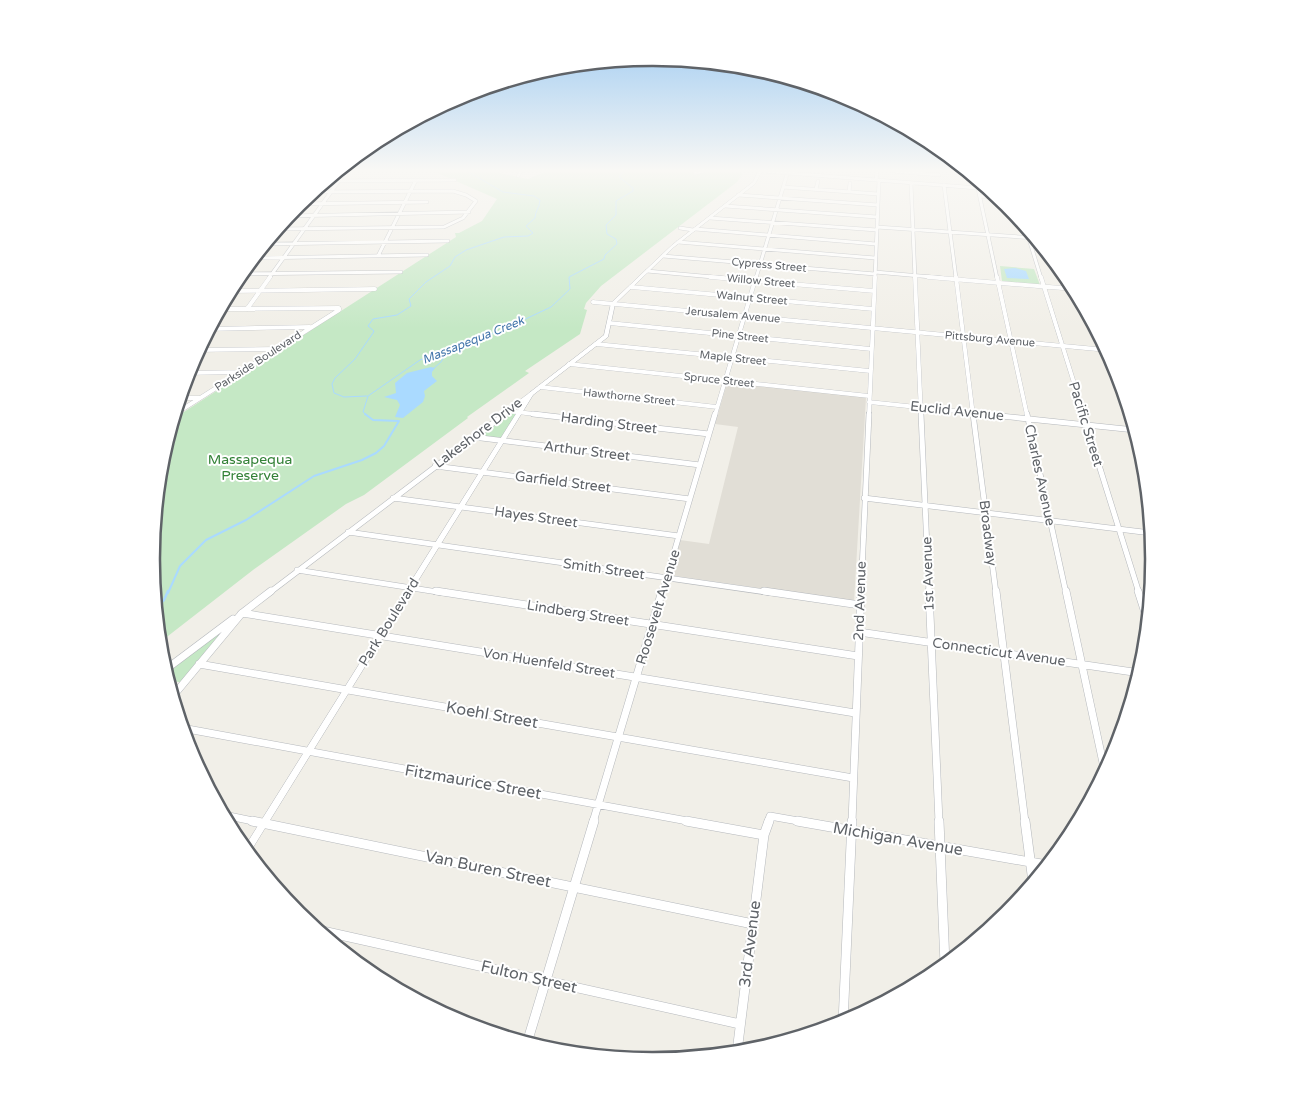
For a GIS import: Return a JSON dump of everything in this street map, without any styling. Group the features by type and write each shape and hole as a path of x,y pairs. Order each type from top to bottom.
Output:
{"street":[{"path":"228,310 247,309 308,223"},
{"path":"378,256 395,223"},
{"path":"286,230 448,226 454,223"},
{"path":"614,304 678,242 703,223"},
{"name":"Roosevelt Avenue","path":"529,1036 773,223"},
{"path":"793,223 913,229 1026,238"},
{"name":"2nd Avenue","path":"843,1013 877,223"},
{"name":"1st Avenue","path":"913,223 945,955"},
{"name":"Broadway","path":"948,223 1032,873"},
{"name":"Charles Avenue","path":"986,223 1102,760"},
{"path":"680,228 876,244"},
{"path":"274,244 448,240"},
{"path":"678,242 875,258"},
{"name":"Pacific Street","path":"1029,242 1143,605"},
{"path":"263,258 427,256"},
{"name":"Cypress Street","path":"663,256 1064,288"},
{"name":"Willow Street","path":"647,271 874,291"},
{"path":"251,274 401,272"},
{"name":"Walnut Street","path":"631,287 873,308"},
{"path":"239,291 375,289"},
{"name":"Jerusalem Avenue","path":"593,302 872,328"},
{"name":"Lakeshore Drive","path":"172,665 606,336 614,304"},
{"name":"Parkside Boulevard","path":"184,409 340,308 247,309"},
{"name":"Pine Street","path":"609,323 872,349"},
{"path":"218,329 311,327"},
{"name":"Pittsburg Avenue","path":"872,328 1098,349"},
{"name":"Maple Street","path":"596,344 870,371"},
{"path":"207,350 278,349"},
{"name":"Spruce Street","path":"569,364 869,399"},
{"path":"196,373 243,372"},
{"name":"Hawthorne Street","path":"540,387 717,407"},
{"name":"Park Boulevard","path":"251,844 531,394"},
{"path":"187,398 201,398"},
{"name":"Euclid Avenue","path":"869,399 921,407 1127,429"},
{"name":"Harding Street","path":"508,411 709,434"},
{"name":"Arthur Street","path":"473,437 700,465"},
{"name":"Garfield Street","path":"435,466 690,499"},
{"name":"Hayes Street","path":"393,498 679,536"},
{"path":"864,498 1144,532"},
{"name":"Smith Street","path":"348,532 860,605"},
{"name":"Lindberg Street","path":"297,570 858,656"},
{"path":"178,690 242,613"},
{"name":"Von Huenfeld Street","path":"242,613 856,713"},
{"name":"Connecticut Avenue","path":"859,632 1132,672"},
{"name":"Koehl Street","path":"199,664 853,778"},
{"name":"Fitzmaurice Street","path":"190,730 764,836"},
{"name":"Michigan Avenue","path":"764,836 770,816 1039,864"},
{"name":"Van Buren Street","path":"233,817 753,924"},
{"name":"3rd Avenue","path":"737,1044 764,836"},
{"name":"Fulton Street","path":"333,933 740,1024"}],"shaded area":[{"path":"727,383 866,397 854,602 669,575 680,540 709,544 738,427 715,424"}],"green space":[{"name":"Massapequa Preserve","path":"478,223 683,223 601,286 586,303 584,309 587,310 580,334 525,371 529,373 364,495 346,504 253,570 166,637 161,591 161,527 169,463 182,413 456,237 455,233 459,233"},
{"path":"1000,266 1034,269 1040,285 1002,281"},
{"path":"508,411 520,412 502,441 473,437"},
{"path":"242,613 184,683 176,681 172,665"}],"water":[{"path":"1015,268 1026,271 1029,279 1007,278 1004,269"},
{"path":"431,367 435,368 432,376 437,381 424,391 423,402 403,418 395,417 400,405 397,400 384,397 396,393 395,383 407,373"}],"waterway":[{"path":"367,396 344,397 334,393 332,384 335,378 355,359 373,333 374,331 368,326 373,319 397,315 411,306 409,299 426,282 450,266 455,257 466,250 504,237 528,236 533,233 526,226 529,223"},
{"name":"Massapequa Creek","path":"367,415 363,412 368,396 420,360 500,331 551,307 570,289 569,277 604,259 605,255 617,244 616,239 607,234 606,225 608,223"},
{"path":"433,369 441,362 448,350"},
{"name":"Massapequa Creek","path":"168,593 180,566 206,540 246,520 314,476 362,460 376,453 384,446 399,421 373,420 365,414"},
{"name":"Massapequa Creek","path":"162,602 168,591"}]}
